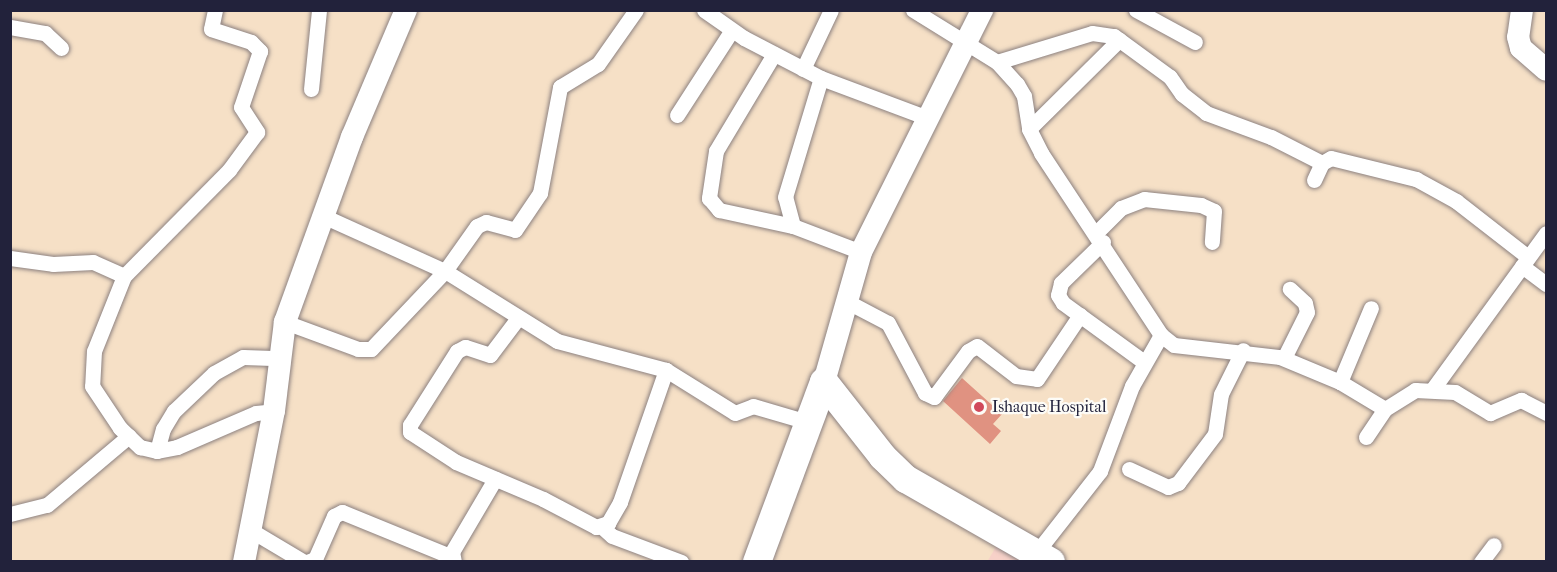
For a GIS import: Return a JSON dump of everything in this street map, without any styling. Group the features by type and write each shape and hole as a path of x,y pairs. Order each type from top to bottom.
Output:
{"highway":[{"path":"757,561 811,423 824,382"},
{"path":"824,382 863,433 906,479 1043,557"},
{"path":"811,423 863,433"}],"street":[{"path":"215,10 211,29 251,42 260,51 241,107 258,132 221,179 124,276 94,351 92,386 129,436 140,447 157,451 177,447 256,413 274,411"},
{"path":"311,89 319,10"},
{"path":"244,561 252,531 274,411 285,322 323,216 406,10"},
{"path":"285,322 358,349 371,349 445,270 477,226 486,222 510,231 521,225 540,194 560,87 598,64 636,10"},
{"path":"704,10 732,30 820,78 928,118"},
{"path":"804,69 831,10"},
{"path":"913,10 997,62 1024,96 1029,129 1161,335 1174,345 1204,350 1243,350 1284,358 1340,382 1385,409"},
{"path":"824,382 861,252 982,10"},
{"path":"1136,10 1195,42"},
{"path":"1522,10 1518,37 1521,48 1546,70"},
{"path":"10,27 45,33 61,48"},
{"path":"677,115 732,30"},
{"path":"997,62 1092,33 1119,40 1170,77 1182,94 1206,113 1271,137 1322,163 1337,158 1430,184 1525,262 1546,284"},
{"path":"1029,129 1119,40"},
{"path":"774,54 716,151 709,198 719,210 793,226 861,252"},
{"path":"793,226 785,197 820,78"},
{"path":"1314,180 1322,163"},
{"path":"1144,362 1060,300 1061,283 1121,208 1144,198 1208,207 1216,217 1212,242"},
{"path":"323,216 445,270 518,318 582,350 666,370 735,413 753,406 811,423"},
{"path":"1432,390 1546,233"},
{"path":"10,258 53,264 93,262 124,276"},
{"path":"1284,358 1307,312 1305,303 1290,289"},
{"path":"846,301 888,323 925,393 934,397 968,351 977,346 1016,376 1036,379 1080,315"},
{"path":"1340,382 1371,308"},
{"path":"518,318 490,355 465,347 457,351 409,428 414,436 456,462 602,527 612,536 681,561"},
{"path":"1043,557 1100,471 1119,416 1144,362 1161,335"},
{"path":"1129,469 1168,487 1178,483 1215,434 1221,394 1243,350"},
{"path":"157,451 163,429 174,411 214,374 243,357 280,358"},
{"path":"602,527 608,523 620,502 666,370"},
{"path":"1366,437 1385,409 1403,394 1432,390 1455,392 1484,412 1496,413 1521,400 1546,413"},
{"path":"10,514 47,505 129,436"},
{"path":"252,531 306,561 315,559 334,516 342,512 452,559 495,479"},
{"path":"1481,561 1494,545"}],"shaded area":[{"path":"997,545 1026,562 987,562"}],"building":[{"path":"962,378 1002,414 993,424 1001,431 990,444 943,401"}],"place":[{"name":"Ishaque Hospital","path":"979,407"}]}
